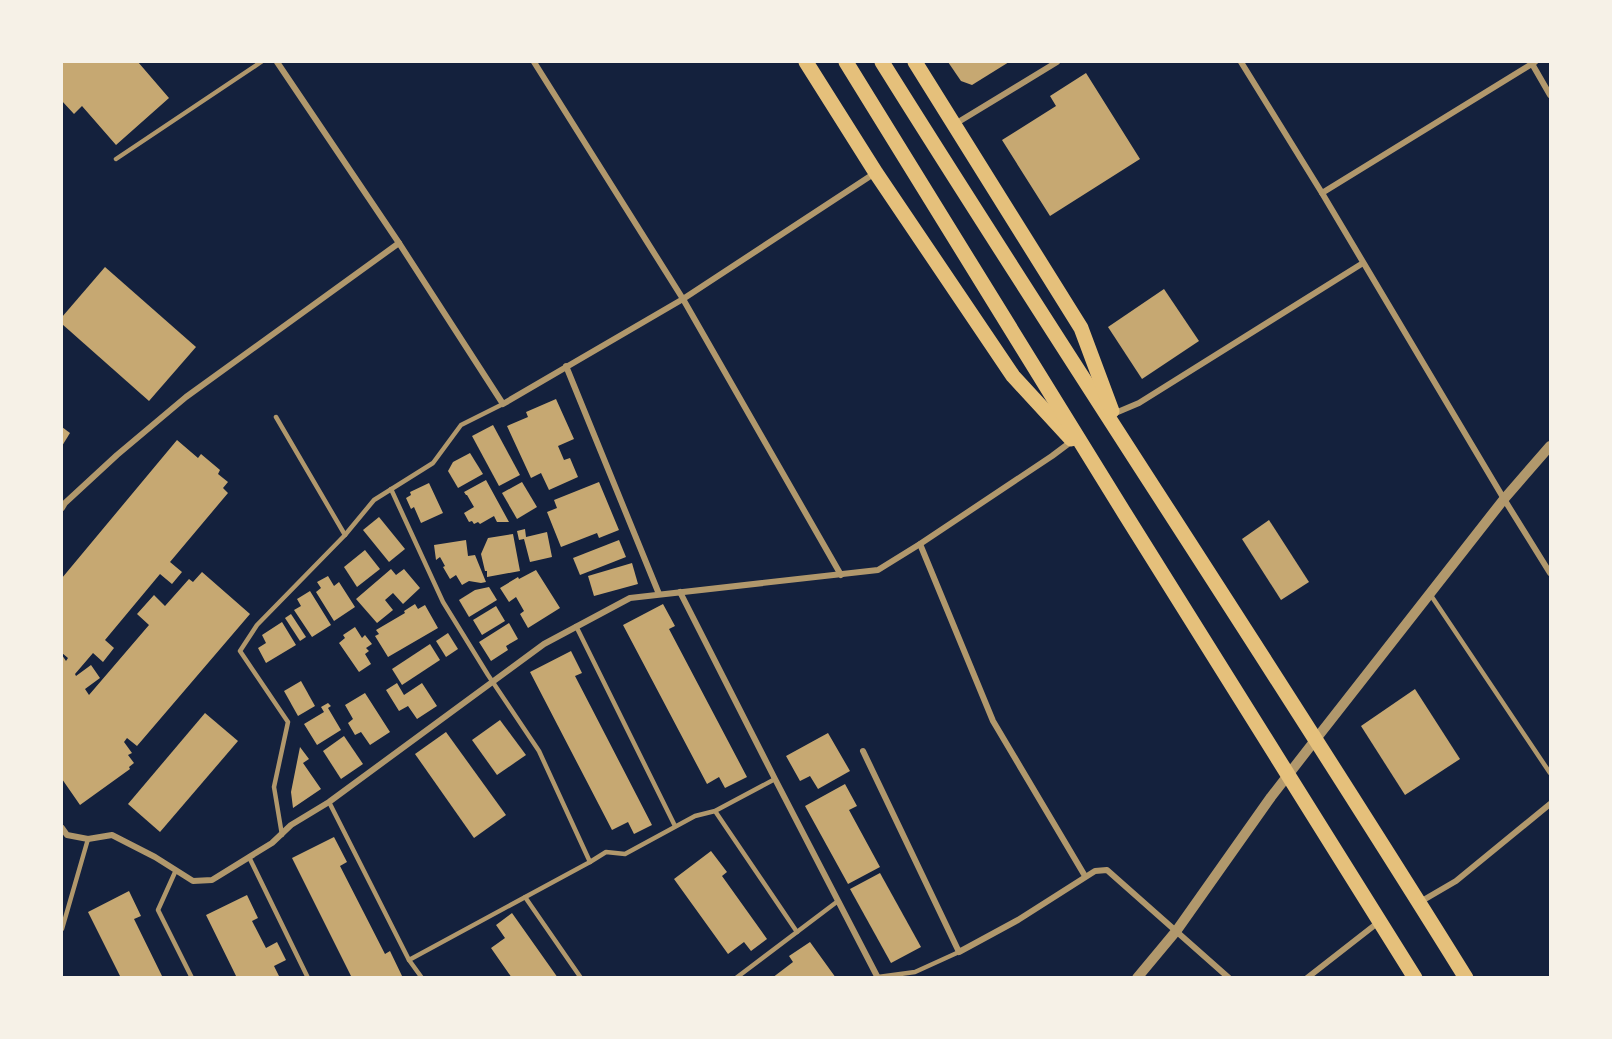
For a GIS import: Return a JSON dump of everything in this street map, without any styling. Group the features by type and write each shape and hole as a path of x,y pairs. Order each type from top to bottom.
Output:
{"main road":[{"path":"806,62 876,173 1013,376 1094,463"},
{"path":"846,62 1415,978"},
{"path":"882,62 982,222 1316,739 1466,978"},
{"path":"915,62 1081,328 1123,440"}],"street":[{"path":"277,62 399,243 503,404 683,299 876,173"},
{"path":"534,62 683,299 840,575"},
{"path":"954,124 1057,62"},
{"path":"1241,62 1322,193 1504,499 1551,573"},
{"path":"1322,193 1533,62 1551,95"},
{"path":"62,508 117,456 186,397 399,243"},
{"path":"1113,414 1139,403 1363,263"},
{"path":"566,366 659,594"},
{"path":"62,828 67,835 88,839 112,835 155,857 193,881 212,880 272,843 291,825 329,802 543,644 630,598 878,570 1052,456 1072,440"},
{"path":"1137,978 1177,930 1316,739 1504,499 1551,446"},
{"path":"920,544 993,721 1085,876"},
{"path":"680,592 878,977"},
{"path":"863,752 959,952 1018,920 1095,870 1107,870 1229,978"},
{"path":"1420,903 1456,881 1551,804"},
{"path":"1307,978 1380,921"}],"lane":[{"path":"116,159 261,62"},
{"path":"282,835 274,787 288,722 240,651 257,625 345,535 374,500 433,463 461,425 503,404"},
{"path":"276,417 345,535"},
{"path":"391,489 443,602 493,683 539,751 590,862"},
{"path":"1430,594 1551,773"},
{"path":"576,626 675,826"},
{"path":"409,960 606,852 625,854 695,816 715,812 775,779"},
{"path":"329,802 409,960 422,978"},
{"path":"715,812 796,932"},
{"path":"62,929 88,839"},
{"path":"249,857 308,978"},
{"path":"176,870 158,910 192,978"},
{"path":"525,897 581,978"},
{"path":"736,978 838,901"},
{"path":"878,977 915,972 959,952"}],"building":[{"path":"62,62 138,62 169,98 116,145 82,106 74,114 62,101"},
{"path":"948,62 1009,62 972,85 961,81"},
{"path":"1086,73 1140,159 1050,216 1002,140 1056,106 1050,96"},
{"path":"105,267 196,347 149,401 62,324 62,317"},
{"path":"1164,289 1199,341 1142,379 1108,327"},
{"path":"556,399 574,439 558,446 564,460 570,458 578,477 549,490 541,473 531,478 507,426 528,417 526,412"},
{"path":"493,425 520,475 499,486 472,436"},
{"path":"62,427 70,433 62,446"},
{"path":"177,440 198,458 201,454 220,470 218,474 228,482 223,488 228,493 170,562 182,572 172,584 160,574 105,640 114,648 103,662 93,653 75,674 76,676 91,665 100,678 85,689 89,695 149,625 137,614 154,595 165,606 189,579 193,582 202,572 250,614 137,746 127,738 124,742 132,753 128,755 134,763 129,767 130,769 80,805 62,779 62,655 66,661 68,658 62,653 62,578"},
{"path":"470,453 483,474 458,488 448,471 453,462"},
{"path":"486,480 509,522 497,522 494,516 480,524 478,522 474,524 472,521 469,522 464,513 474,507 464,492"},
{"path":"522,482 537,507 517,519 502,493"},
{"path":"599,482 619,530 599,538 597,533 561,547 547,512 557,508 554,500"},
{"path":"429,483 443,513 421,523 414,507 411,509 406,498 411,495 410,492"},
{"path":"379,517 405,549 389,562 363,530"},
{"path":"1269,520 1309,582 1281,600 1242,539"},
{"path":"525,529 526,537 547,532 552,557 530,562 524,539 519,540 517,531"},
{"path":"513,534 520,571 487,577 481,554 488,538"},
{"path":"466,540 468,556 475,555 486,582 469,581 462,585 456,575 450,579 440,557 436,560 434,545"},
{"path":"619,540 626,557 580,575 573,558"},
{"path":"365,550 380,569 357,587 344,567"},
{"path":"632,563 638,584 594,596 588,576"},
{"path":"391,569 396,575 404,569 420,588 403,604 393,593 385,600 393,610 377,623 356,599"},
{"path":"536,570 560,608 528,628 520,614 524,611 516,597 509,602 500,588"},
{"path":"328,576 334,586 339,582 355,607 334,621 316,592 321,588 317,582"},
{"path":"489,587 497,600 469,617 459,600 475,590"},
{"path":"310,591 331,625 312,637 294,610 301,606 297,599"},
{"path":"415,604 418,609 425,605 438,628 388,657 375,636 379,634 376,630 405,613 404,611"},
{"path":"663,604 675,626 669,629 747,777 725,788 719,777 707,784 623,625"},
{"path":"496,606 505,621 482,635 473,620"},
{"path":"291,614 306,637 300,641 285,618"},
{"path":"282,622 296,645 266,663 258,648 266,643 262,635"},
{"path":"509,623 518,639 506,646 508,650 491,661 479,642"},
{"path":"355,627 362,638 365,635 372,644 366,648 369,651 365,654 371,664 359,672 339,643 345,638 343,635"},
{"path":"448,633 458,649 446,657 436,641"},
{"path":"430,644 440,660 402,685 392,669"},
{"path":"571,651 582,673 575,676 652,825 634,834 628,822 612,830 530,672"},
{"path":"301,681 315,706 298,716 284,691"},
{"path":"397,683 404,695 422,683 437,706 417,719 408,706 399,711 386,690"},
{"path":"1415,689 1460,759 1405,795 1361,726"},
{"path":"365,693 390,732 370,745 361,732 355,735 348,723 353,719 345,705"},
{"path":"328,703 331,706 328,708 341,730 317,745 304,724 324,712 321,707"},
{"path":"205,713 238,741 160,832 128,804"},
{"path":"500,720 526,755 497,775 472,740"},
{"path":"446,732 506,815 474,838 415,754"},
{"path":"828,733 850,771 818,789 810,776 800,781 786,756"},
{"path":"344,736 363,764 341,779 323,751"},
{"path":"300,747 309,759 303,763 321,789 293,808 291,792"},
{"path":"845,784 857,806 849,810 880,867 848,884 805,806"},
{"path":"334,837 347,862 340,866 385,954 390,951 403,978 352,978 292,858"},
{"path":"711,851 727,872 722,876 767,939 751,951 744,942 728,954 674,879"},
{"path":"880,873 921,947 891,963 850,889"},
{"path":"129,891 141,916 134,919 163,978 121,978 88,912"},
{"path":"247,895 258,918 252,921 266,948 277,942 286,960 274,966 280,978 237,978 206,915"},
{"path":"512,913 558,978 512,978 491,948 505,938 496,925"},
{"path":"810,942 836,978 772,978 793,962 789,956"}]}
